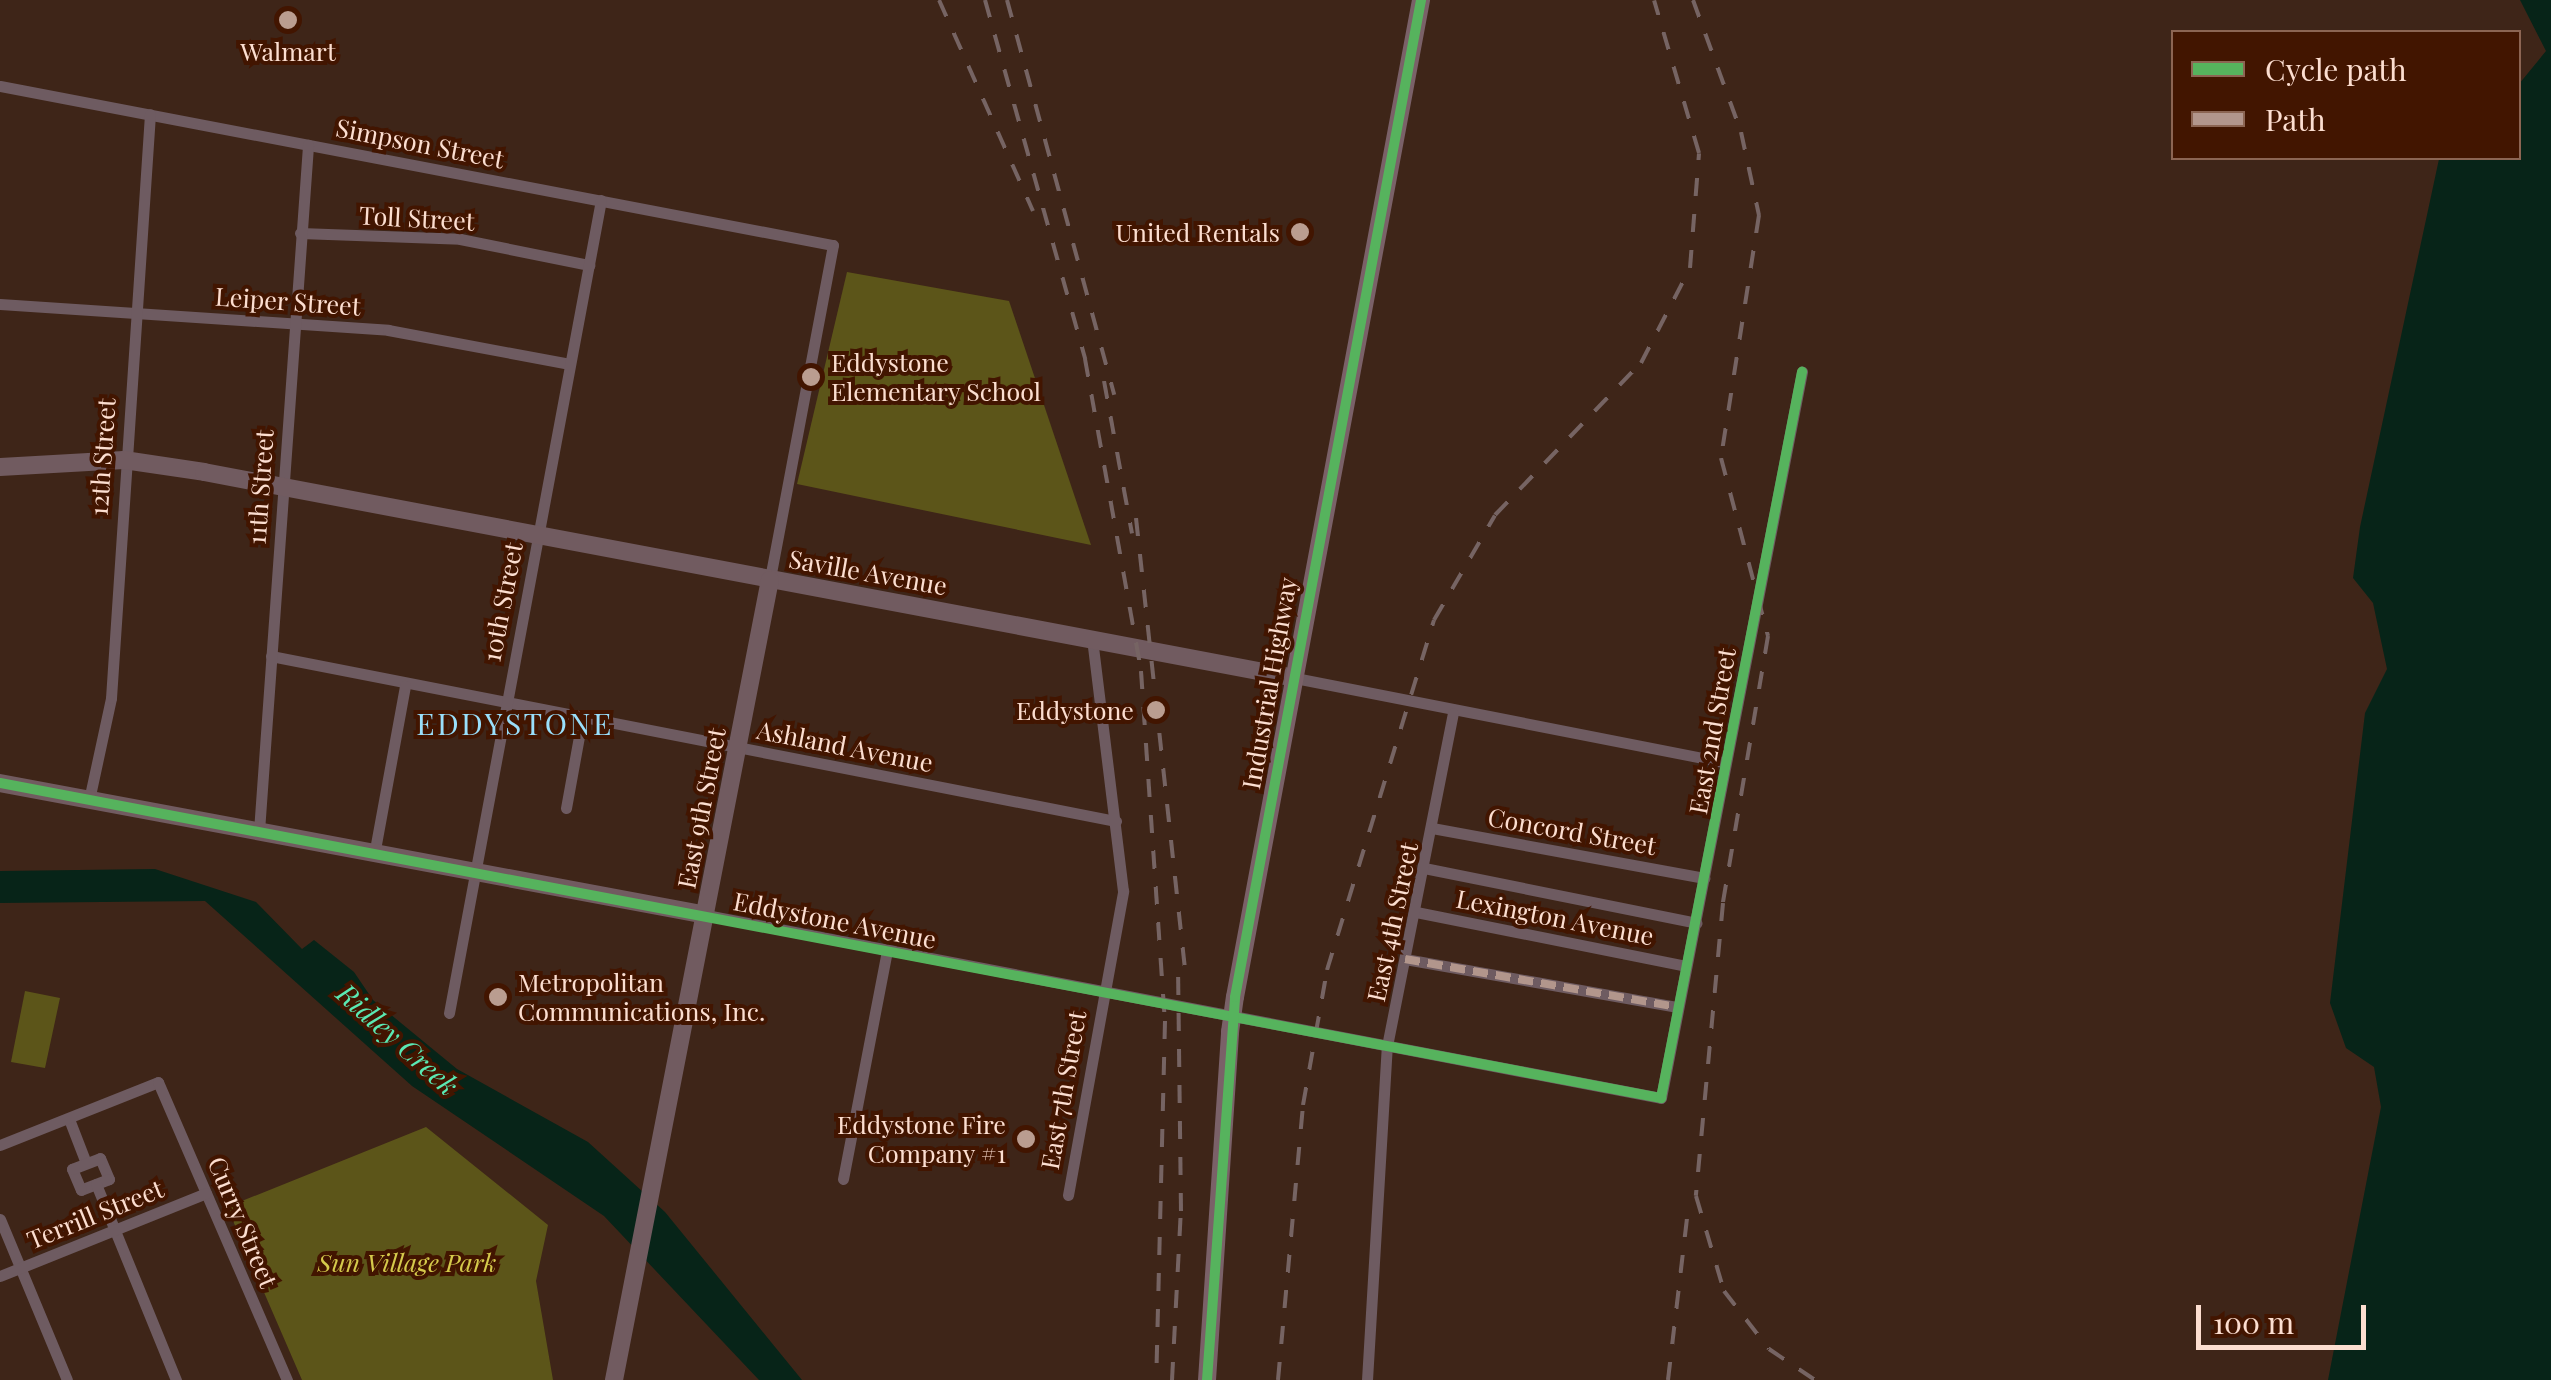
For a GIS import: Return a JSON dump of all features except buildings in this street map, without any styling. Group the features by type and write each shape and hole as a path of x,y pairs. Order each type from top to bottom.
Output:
{"main road":[{"name":"Industrial Highway","path":"1207,1380 1235,996 1290,676 1422,0"}],"street":[{"name":"Simpson Street","path":"0,86 832,245"},
{"name":"12th Street","path":"89,800 110,698 150,114"},
{"name":"11th Street","path":"259,831 308,145"},
{"name":"10th Street","path":"448,1013 601,200"},
{"name":"Toll Street","path":"300,233 460,239 589,265"},
{"name":"East 9th Street","path":"614,1380 832,245"},
{"name":"Leiper Street","path":"0,304 388,330 570,364"},
{"name":"East 2nd Street","path":"1661,1098 1802,372"},
{"name":"Saville Avenue","path":"0,467 124,460 282,487 1092,637 1453,712 1726,762"},
{"name":"East 7th Street","path":"1068,1195 1123,890 1092,637"},
{"name":"Ashland Avenue","path":"271,656 405,686 1116,821"},
{"path":"374,855 405,686"},
{"name":"East 4th Street","path":"1367,1380 1387,1046 1453,712"},
{"path":"566,808 582,720"},
{"name":"Eddystone Avenue","path":"0,782 1661,1098"},
{"name":"Concord Street","path":"1432,828 1704,878"},
{"path":"1424,868 1696,923"},
{"name":"Lexington Avenue","path":"1416,912 1686,966"},
{"path":"843,1179 887,952"},
{"path":"1405,959 1678,1007"},
{"name":"Curry Street","path":"68,1119 158,1082 287,1380"},
{"path":"0,1146 68,1119 86,1163"},
{"path":"100,1158 109,1179 80,1190 72,1169 86,1163 100,1158"},
{"path":"96,1184 176,1380"},
{"name":"Terrill Street","path":"0,1276 206,1193"},
{"path":"0,1220 67,1380"}],"green space":[{"path":"847,272 1009,301 1091,545 797,484"},
{"path":"25,991 60,998 45,1068 11,1062"},
{"name":"Sun Village Park","path":"426,1127 548,1225 536,1281 553,1380 302,1380 227,1207"}],"water":[{"path":"2520,0 2551,0 2551,1380 2328,1380 2381,1107 2374,1067 2346,1048 2330,1003 2365,713 2387,669 2373,603 2353,578 2360,527 2439,160 2521,160 2521,82 2546,51"},
{"name":"Ridley Creek","path":"155,869 256,902 302,949 314,940 354,972 373,1000 457,1069 588,1142 665,1212 802,1380 759,1380 604,1216 412,1086 205,901 0,903 0,871"}],"railway":[{"path":"939,0 1033,211"},
{"path":"985,0 1085,359 1141,671 1165,1021 1156,1380"},
{"path":"1007,0 1114,395"},
{"path":"1278,1380 1303,1105 1327,970 1434,620 1495,515 1641,363 1690,268 1699,153 1654,0"},
{"path":"1693,0 1741,132 1759,215 1721,458 1768,636 1723,903 1696,1196 1724,1291 1769,1349 1815,1380"},
{"path":"1104,381 1132,533"},
{"path":"1136,518 1186,975"},
{"path":"1172,1380 1181,1211 1178,960"},
{"path":"1668,1380 1689,1201"}],"marked path":[{"path":"1405,959 1678,1007"}],"cycle path":[{"path":"1207,1380 1235,997 1421,0"},
{"path":"0,783 1661,1098 1802,372"}],"place":[{"name":"Walmart","path":"288,20"},
{"name":"United Rentals","path":"1300,232"},
{"name":"Eddystone Elementary School","path":"811,377"},
{"name":"Eddystone","path":"1156,710"},
{"name":"Metropolitan Communications, Inc.","path":"498,997"},
{"name":"Eddystone Fire Company #1","path":"1026,1139"}],"district":[{"name":"EDDYSTONE","path":"515,723"}]}
